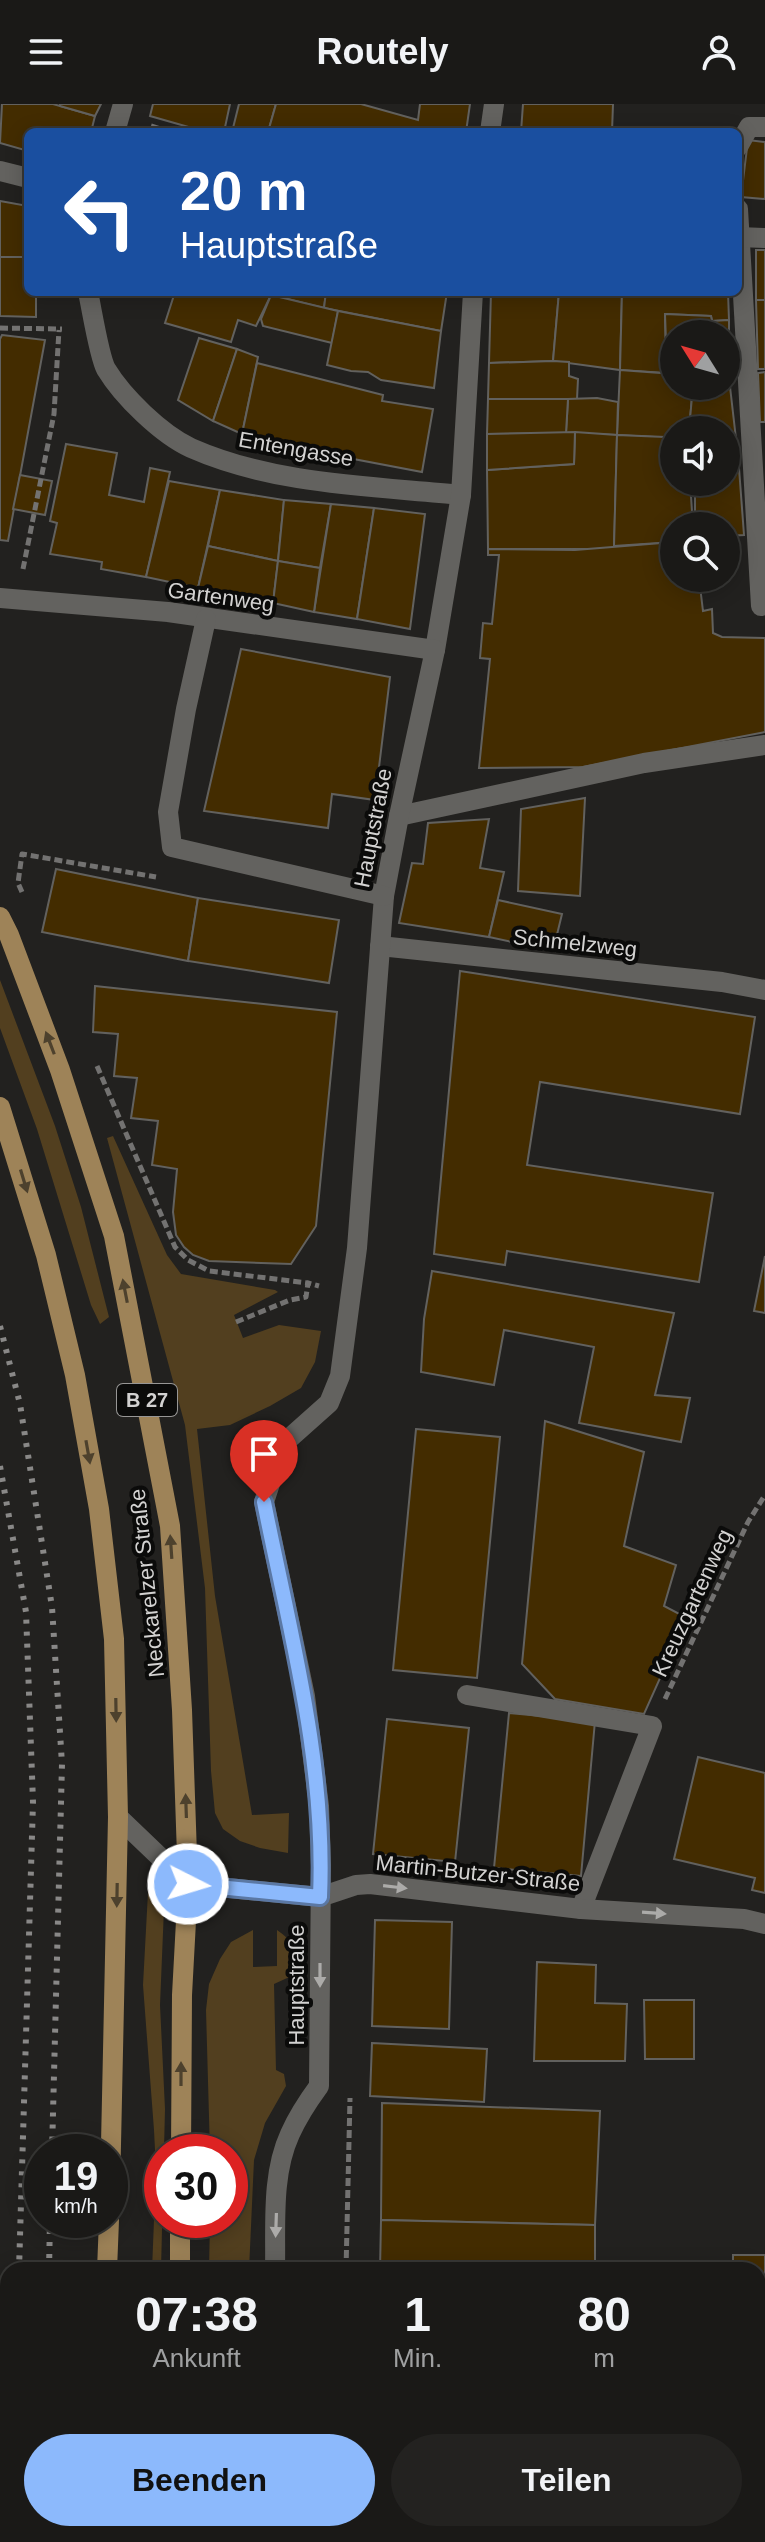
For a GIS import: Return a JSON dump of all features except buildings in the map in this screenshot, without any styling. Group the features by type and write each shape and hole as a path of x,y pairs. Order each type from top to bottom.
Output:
{"main road":[{"name":"Neckarelzer Straße","path":"4,926 60,1070 114,1236 170,1526 182,1710 188,1884 182,1995 181,2134"},
{"path":"0,1107 46,1255 75,1375 99,1509 114,1639 118,1817 112,2134"},
{"path":"107,2262 108,2238"},
{"path":"180,2238 180,2262"}],"street":[{"path":"116,128 123,104"},
{"path":"491,128 494,104"},
{"path":"742,140 749,127 765,127"},
{"path":"0,171 24,177"},
{"path":"742,237 765,238"},
{"name":"Entengasse","path":"89,296 105,367 139,411 188,446 248,469 461,495"},
{"name":"Hauptstraße","path":"275,2262 278,2173 289,2136 319,2086 319,1806 305,1696 264,1502 283,1444 329,1403 340,1376 357,1248 384,896 435,650 461,495 473,296"},
{"path":"741,296 761,606 765,605"},
{"name":"Gartenweg","path":"8,598 168,612 435,650"},
{"path":"206,619 168,812 172,847 384,896"},
{"path":"399,816 644,763 765,745"},
{"name":"Schmelzweg","path":"380,946 722,982 765,990"},
{"path":"467,1695 652,1726 581,1909"},
{"path":"118,1817 188,1884"},
{"name":"Martin-Butzer-Straße","path":"188,1884 320,1897 356,1885 370,1884 581,1909 744,1919 765,1924"}],"path":[{"path":"0,328 59,329 95,323"},
{"path":"8,598 54,414 59,329"},
{"path":"24,898 18,883 22,854 162,878 172,847"},
{"path":"93,1058 175,1247 188,1260 209,1271 308,1283"},
{"path":"236,1322 290,1300"},
{"name":"Kreuzgartenweg","path":"652,1726 742,1535 765,1495"}],"shaded area":[{"path":"0,980 55,1126 81,1207 109,1317 100,1324 91,1305 37,1129 0,1028"},
{"path":"113,1136 167,1255 181,1274 278,1292 234,1315 243,1338 279,1325 321,1331 315,1362 301,1388 230,1425 197,1429 215,1596 252,1815 289,1813 288,1853 240,1841 223,1829 215,1813 205,1588 185,1425 107,1138"},
{"path":"149,1874 154,1874 165,1884 160,2005 164,2134 154,2134 143,1985"},
{"path":"253,1930 253,1967 277,1966 277,1930 296,1947 307,1969 274,1984 276,2070 284,2074 286,2086 265,2123 254,2160 249,2262 209,2262 210,2238 248,2238 248,2134 209,2134 206,2010 209,1984 231,1942"},
{"path":"153,2238 162,2238 161,2262 152,2262"}],"railway":[{"path":"0,1326 20,1404 52,1607 62,1764 52,2134"},
{"path":"0,1466 26,1612 33,1802 19,2262"},
{"path":"49,2262 50,2238"}],"route":[{"path":"188,1884 320,1897 319,1806 305,1696 264,1502"}]}
